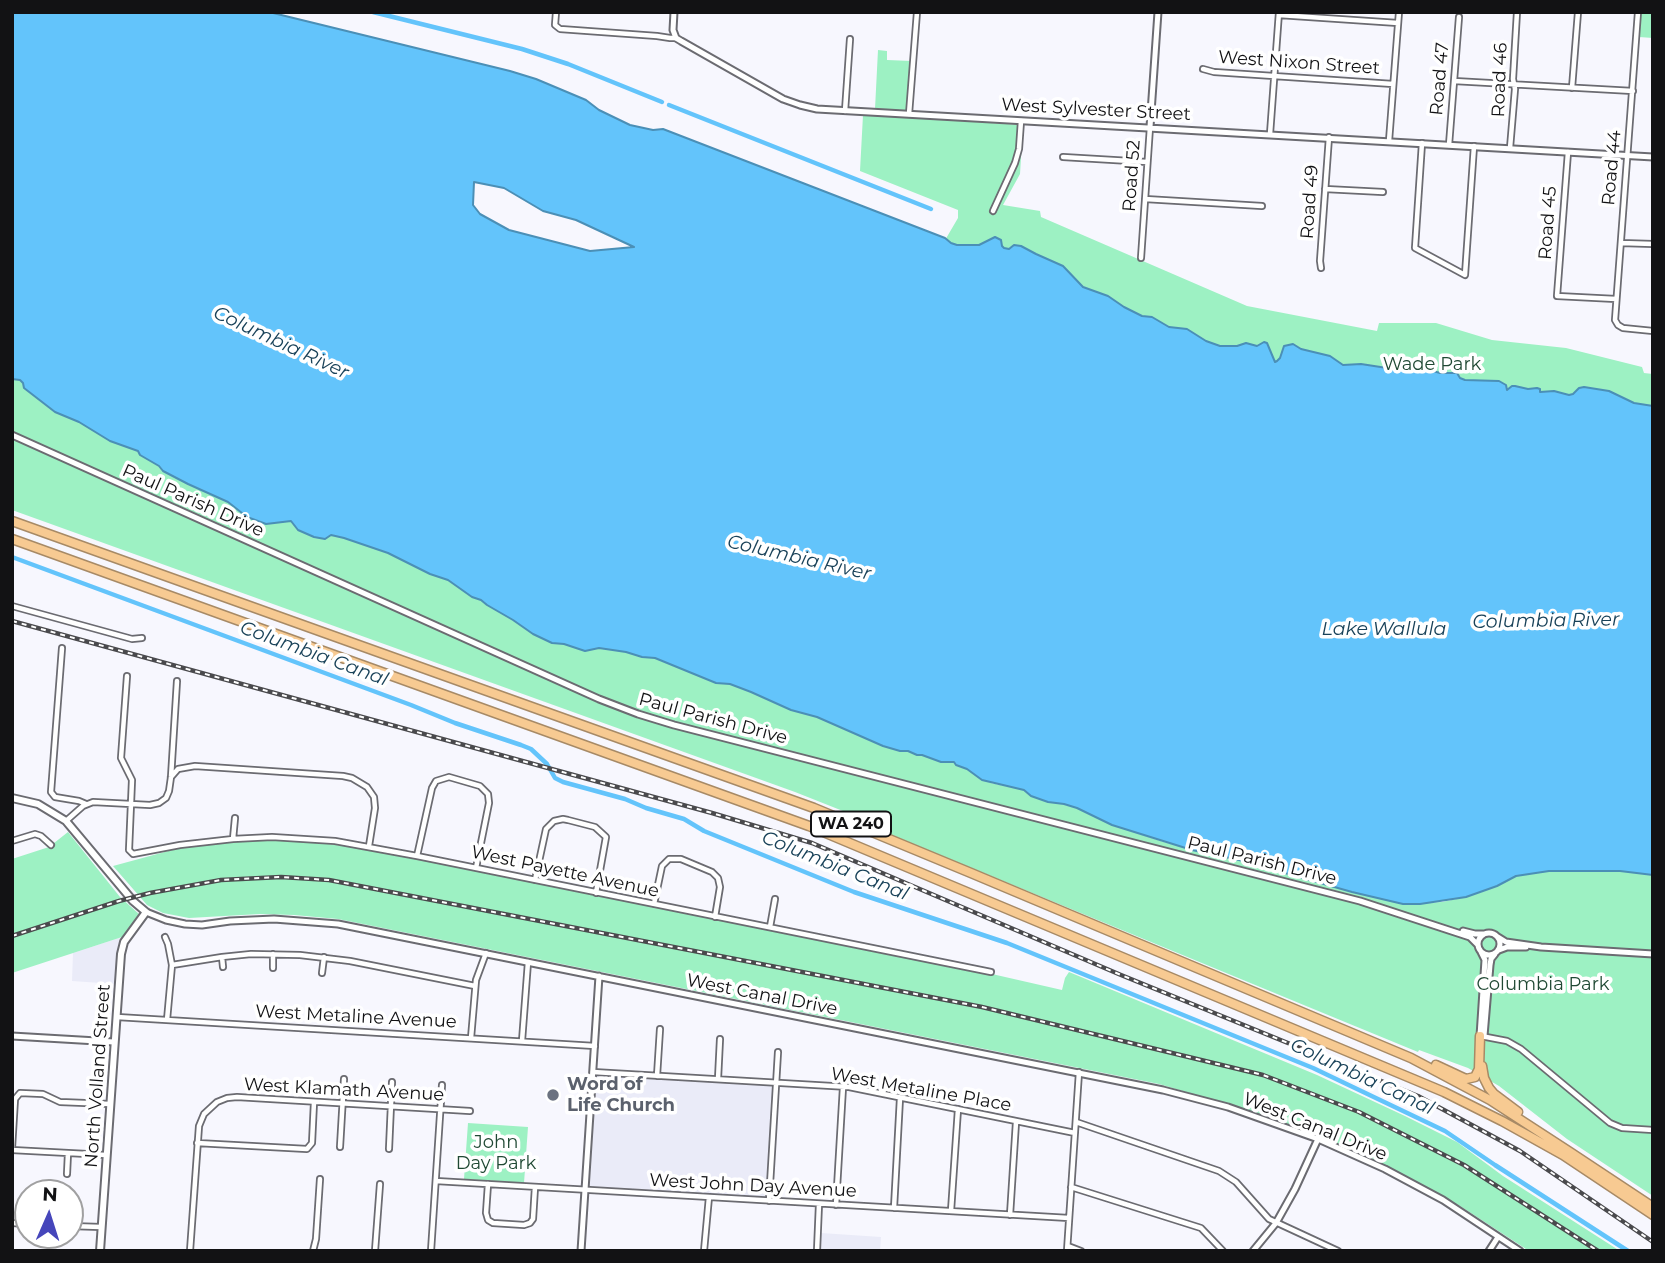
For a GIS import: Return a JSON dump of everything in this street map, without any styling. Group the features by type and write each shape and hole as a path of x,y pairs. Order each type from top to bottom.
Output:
{"highway":[{"name":"WA 240","path":"12,521 814,808 1307,1014 1411,1058 1490,1100 1653,1207"},
{"name":"WA 240","path":"12,538 809,826 1444,1092 1563,1155 1653,1215"},
{"path":"1307,1014 1367,1035 1466,1079 1473,1078 1479,1072 1482,1036"},
{"path":"1482,1036 1482,1070 1489,1088 1570,1152"}],"main road":[{"name":"West Canal Drive","path":"12,798 38,803 66,821 133,901 146,912"},
{"name":"North Volland Street","path":"100,1251 122,945 146,912"}],"street":[{"path":"555,12 557,28 676,37 673,27 674,12"},
{"path":"909,114 917,12"},
{"name":"Road 52","path":"1141,258 1158,12"},
{"path":"1389,141 1399,12"},
{"name":"Road 46","path":"1510,148 1517,12"},
{"path":"1572,88 1578,12"},
{"name":"Road 44","path":"1638,12 1615,320 1623,328 1653,331"},
{"path":"1270,134 1279,14 1398,23"},
{"name":"Road 47","path":"1449,145 1460,17"},
{"name":"West Sylvester Street","path":"676,37 783,99 808,107 1653,157"},
{"path":"845,111 850,39"},
{"name":"West Nixon Street","path":"1203,69 1214,72 1393,84"},
{"path":"1454,81 1633,92"},
{"path":"993,211 1018,155 1021,121"},
{"name":"Road 49","path":"1321,268 1329,137"},
{"path":"1422,143 1415,248 1465,275 1474,146"},
{"name":"Road 45","path":"1568,152 1557,296 1616,299"},
{"path":"1063,157 1147,162"},
{"path":"1325,189 1383,192"},
{"path":"1145,200 1262,206"},
{"path":"1620,243 1653,244"},
{"name":"Paul Parish Drive","path":"12,435 638,715 1348,898 1472,938 1478,945"},
{"path":"12,607 132,639 142,638"},
{"path":"62,648 51,792 55,797 79,800 86,804"},
{"path":"127,676 121,758 132,780 130,804"},
{"path":"66,821 86,804 98,802 150,805 163,801 168,795 177,681"},
{"path":"171,777 178,769 190,766 352,778 372,792 375,802 369,846"},
{"path":"417,856 433,785 436,780 449,777 480,786 488,794 489,803 476,868"},
{"name":"West Payette Avenue","path":"130,804 129,847 131,853 136,854 180,845 233,839 303,838 369,846 990,972"},
{"path":"233,839 235,818"},
{"path":"535,880 546,829 554,821 563,819 595,827 605,835 596,893"},
{"path":"12,841 35,834 49,841"},
{"path":"654,904 662,866 669,859 681,859 712,872 718,878 720,887 715,917"},
{"path":"770,927 775,899"},
{"name":"West Canal Drive","path":"146,912 166,920 194,925 274,919 338,924 1163,1090 1228,1107 1318,1139 1443,1200 1520,1251"},
{"name":"Paul Parish Drive","path":"1443,928 1485,934"},
{"path":"1482,1036 1485,960 1478,945 1479,939 1492,933 1506,942 1541,947"},
{"path":"165,937 172,965 167,1020"},
{"path":"1482,1036 1490,961 1500,944 1498,937"},
{"path":"1481,952 1488,955 1509,947 1541,947 1653,954"},
{"path":"471,1038 475,986 486,953"},
{"path":"172,965 222,957 274,954 324,957 475,986"},
{"path":"273,968 274,954"},
{"path":"222,957 223,967"},
{"path":"322,973 324,957"},
{"path":"522,1041 528,961"},
{"path":"373,975 375,966"},
{"path":"423,983 424,976"},
{"path":"581,1251 600,976"},
{"name":"West Metaline Avenue","path":"116,1017 595,1046"},
{"path":"657,1076 660,1029"},
{"path":"12,1035 114,1042"},
{"path":"1482,1036 1507,1041 1521,1049 1610,1123 1626,1129 1653,1130"},
{"path":"718,1079 720,1040"},
{"path":"769,1201 778,1052"},
{"name":"West Metaline Place","path":"593,1072 842,1087 1075,1133"},
{"path":"1079,1072 1068,1249 1081,1251"},
{"path":"340,1147 344,1079"},
{"path":"388,1149 392,1082"},
{"path":"431,1251 442,1085"},
{"path":"836,1205 842,1087"},
{"path":"106,1155 12,1149 15,1099 18,1094 24,1092 40,1093 60,1101 110,1104"},
{"name":"West Klamath Avenue","path":"197,1143 202,1117 217,1102 228,1098 470,1111"},
{"path":"894,1208 900,1098"},
{"path":"190,1251 197,1143 305,1149 312,1143 314,1102"},
{"path":"951,1212 958,1109"},
{"path":"1010,1215 1016,1121"},
{"path":"1076,1122 1219,1171 1236,1182 1269,1219 1338,1251"},
{"path":"1253,1251 1276,1223 1318,1139"},
{"path":"67,1174 68,1153"},
{"path":"313,1251 320,1179"},
{"name":"West John Day Avenue","path":"436,1181 1069,1218"},
{"path":"375,1251 380,1184"},
{"path":"488,1184 488,1220 494,1223 524,1225 533,1219 535,1187"},
{"path":"1072,1187 1202,1228 1223,1251"},
{"path":"704,1251 709,1197"},
{"path":"817,1251 820,1204"},
{"path":"84,1226 101,1227"},
{"path":"1489,1251 1498,1237"}],"shaded area":[{"path":"122,937 117,951 115,984 72,981 73,953"},
{"path":"593,1072 776,1083 769,1201 585,1190"},
{"path":"821,1233 881,1237 880,1251 820,1251"}],"green space":[{"path":"1641,12 1653,12 1653,38 1639,37"},
{"path":"878,50 887,51 887,60 912,61 908,111 875,109"},
{"name":"Wade Park","path":"863,115 1023,125 1020,174 1003,205 1040,211 1041,217 1247,306 1377,331 1379,323 1436,323 1492,340 1566,348 1642,367 1644,373 1653,374 1653,438 1322,384 941,247 958,218 958,210 860,171"},
{"name":"Columbia Park","path":"12,379 23,383 24,388 55,412 79,422 110,441 138,451 163,471 228,502 247,517 266,524 291,521 298,530 314,537 325,539 331,535 388,553 448,580 533,634 552,643 585,651 599,648 655,658 716,683 730,684 791,710 817,717 883,746 941,762 954,762 991,783 1024,790 1031,796 1077,808 1112,825 1164,842 1403,904 1442,902 1466,897 1516,876 1549,871 1620,871 1653,875 1653,1196 1567,1139 1499,1086 1468,1068 1419,1050 1418,1052 848,817 848,813 795,792 12,510"},
{"path":"68,832 120,897 139,914 122,937 12,973 12,859 49,847"},
{"path":"257,840 296,840 377,850 1062,990 1069,972 1317,1075 1457,1142 1503,1176 1620,1251 1529,1251 1460,1206 1370,1157 1267,1116 1159,1084 338,919 260,914 189,918 163,913 147,905 113,866 183,847"},
{"name":"John Day Park","path":"468,1123 528,1127 524,1183 464,1179"}],"water":[{"name":"Lake Wallula","path":"12,12 269,12 536,79 586,100 599,110 630,125 653,130 663,129 945,238 957,245 979,245 995,237 1001,240 1004,248 1021,246 1063,266 1083,287 1108,296 1124,307 1142,316 1152,317 1169,327 1187,329 1220,346 1246,343 1257,346 1267,343 1275,362 1280,358 1284,346 1293,344 1301,349 1330,356 1343,365 1361,364 1387,368 1416,366 1440,373 1457,373 1465,380 1499,381 1506,385 1507,390 1515,386 1569,395 1584,387 1609,391 1634,403 1653,406 1653,875 1620,871 1549,871 1516,876 1466,897 1403,904 1192,850 1112,825 1077,808 1031,796 1024,790 982,780 954,762 941,762 883,746 817,717 791,710 730,684 716,683 655,658 599,648 585,651 552,643 533,634 448,580 388,553 331,535 325,539 314,537 298,530 291,521 266,524 247,517 228,502 163,471 138,451 110,441 79,422 55,412 24,388 20,380 12,379","holes":["474,182 504,188 543,211 576,220 634,247 590,251 509,230 480,214 473,205"]}],"waterway":[{"path":"373,12 522,49 568,64 662,102"},
{"path":"669,105 931,209"},
{"name":"Columbia Canal","path":"12,557 455,723 521,745 531,749 547,764 555,778 563,782 684,819 704,831 854,892 1007,943 1313,1068 1445,1131 1628,1251"}],"railway":[{"path":"12,621 712,813 812,843 1121,975 1418,1096 1520,1151 1653,1242"},
{"path":"12,936 119,901 221,880 281,877 329,880 982,1007 1263,1075 1359,1112 1464,1165 1598,1251"}],"place":[{"name":"Word of Life Church","path":"553,1095"}],"water label":[{"name":"Columbia River","path":"281,343"},
{"name":"Columbia River","path":"799,558"},
{"name":"Columbia River","path":"1546,621"}]}
